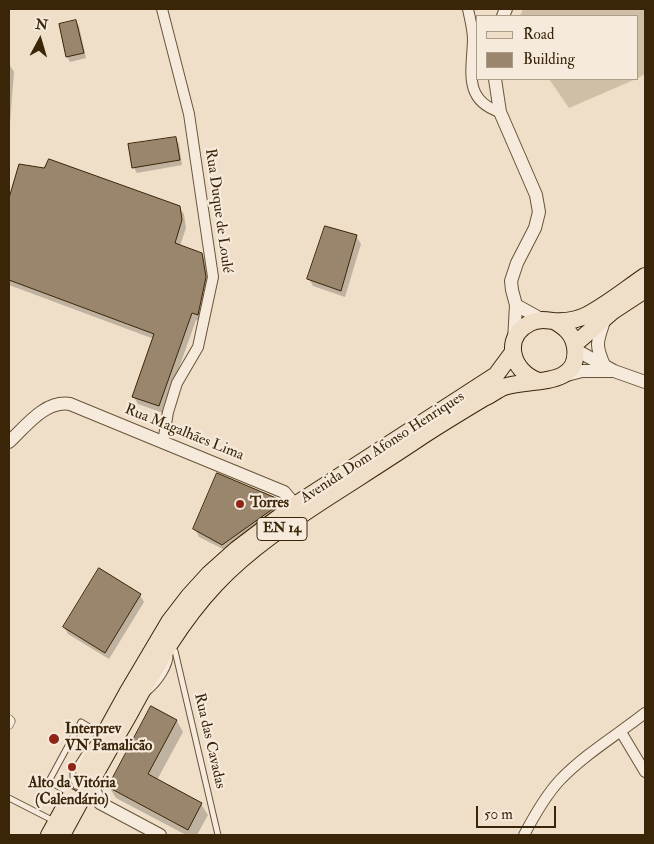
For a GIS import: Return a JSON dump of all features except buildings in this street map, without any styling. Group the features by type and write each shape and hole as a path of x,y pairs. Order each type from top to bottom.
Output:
{"main road":[{"name":"Avenida Dom Afonso Henriques","path":"79,792 102,738 169,622 209,574 237,549 295,505 496,375 513,349 519,333 529,323 549,320 570,320 586,316 645,276"},
{"path":"575,347 606,316 645,290"},
{"path":"549,320 563,326 571,334 575,347 574,360 563,376"},
{"path":"513,349 516,362 521,371 530,378 540,381"},
{"name":"Avenida Dom Afonso Henriques","path":"56,831 140,693 172,649 179,628 217,582 243,558 302,514 462,411 503,387 521,382 552,381 563,376"}],"street":[{"name":"Rua Duque de Loulé","path":"162,9 189,114 213,277 198,347 177,382 168,412 163,442"},
{"path":"468,9 473,40 472,83 479,100 486,106 500,112"},
{"path":"495,80 500,112 536,195 539,212 535,228 517,263 511,281 516,305 513,349"},
{"path":"516,305 549,320"},
{"path":"606,316 597,340 598,350 609,368"},
{"path":"575,347 609,368 645,382"},
{"path":"563,376 582,371 609,368"},
{"name":"Rua Magalhães Lima","path":"9,442 46,408 56,404 70,404 284,492 295,505"},
{"path":"524,835 542,804 559,781 576,764 645,713"},
{"path":"9,719 11,721 9,725"},
{"path":"621,732 645,772"},
{"path":"79,792 160,835"},
{"path":"79,792 100,803"}],"lane":[{"name":"Rua das Cavadas","path":"172,649 218,835"},
{"path":"79,792 49,781 81,722 102,738"},
{"path":"9,798 56,831"}],"shaded area":[{"path":"523,9 645,9 645,74 639,77 639,15 520,15"},
{"path":"550,80 634,80 569,108"}],"place":[{"name":"Torres","path":"240,504"},
{"name":"Interprev VN Famalicão","path":"54,739"},
{"name":"Alto da Vitória (Calendário)","path":"72,767"}]}
